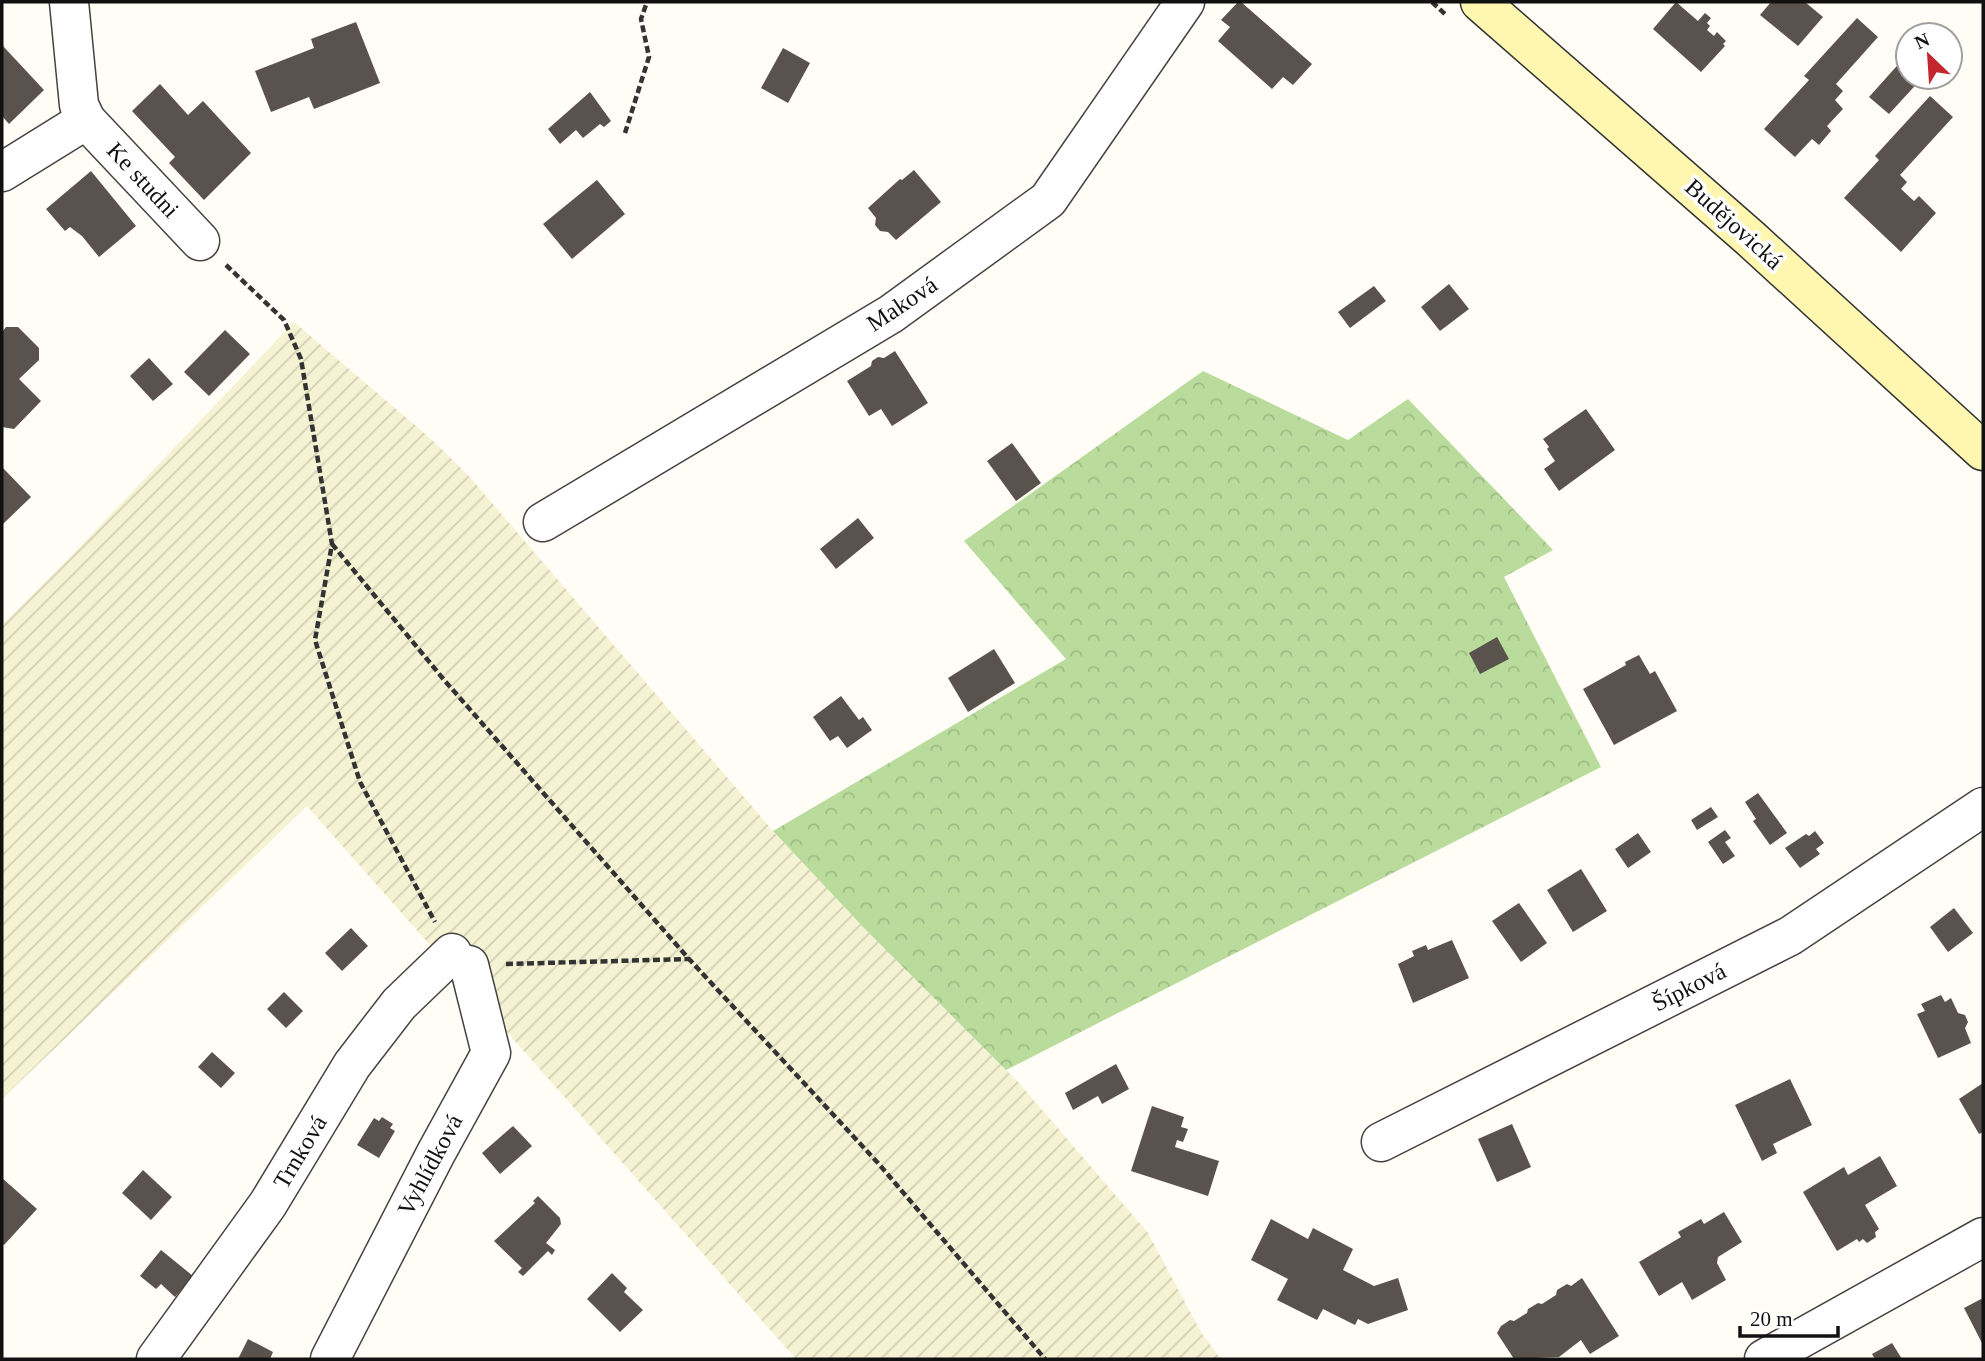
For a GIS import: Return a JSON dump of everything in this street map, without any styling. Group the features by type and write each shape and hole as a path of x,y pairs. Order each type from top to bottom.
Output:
{"main road":[{"name":"Budějovická","path":"1479,2 1750,237 1983,451"}],"street":[{"name":"Ke studni","path":"69,2 79,105 86,120 200,241"},
{"name":"Maková","path":"543,522 891,314 1048,200 1185,2"},
{"name":"Ke studni","path":"2,172 86,120"},
{"name":"Šípková","path":"1381,1142 1790,936 1983,807"},
{"name":"Trnková","path":"156,1359 268,1205 352,1065 399,1004 460,959"},
{"name":"Vyhlídková","path":"330,1359 436,1153 491,1053 460,959"},
{"path":"1764,1359 1983,1237"}],"path":[{"path":"625,133 649,57 641,19 647,2"},
{"path":"200,241 284,320 301,359 332,544 315,640 360,782 460,959 689,959"},
{"path":"332,544 445,681 689,959 878,1163 1045,1359"}],"shaded area":[{"path":"294,322 430,438 468,475 773,831 865,929 1019,1083 1148,1233 1202,1334 1221,1359 796,1359 307,806 2,1099 2,625"}],"green space":[{"path":"1203,371 1348,440 1408,399 1553,550 1504,577 1601,767 1006,1070 865,929 773,831 1066,659 964,541"}],"building":[{"path":"1238,2 1312,64 1293,85 1283,77 1272,89 1218,41 1230,27 1221,20"},
{"path":"1676,2 1698,21 1705,13 1711,18 1707,23 1710,26 1707,30 1714,36 1717,32 1726,41 1723,44 1725,46 1701,72 1653,29"},
{"path":"1771,2 1805,2 1823,17 1798,46 1760,15"},
{"path":"1857,18 1878,37 1836,84 1843,91 1835,100 1843,109 1827,126 1831,131 1819,145 1812,139 1795,157 1764,129 1809,80 1804,76"},
{"path":"356,22 380,83 314,109 309,97 271,112 255,71 314,48 311,39"},
{"path":"2,45 44,90 9,124 2,116"},
{"path":"783,48 810,63 788,103 761,88"},
{"path":"1894,69 1894,91 1910,91 1889,114 1869,97"},
{"path":"160,84 188,115 203,101 251,153 204,200 169,163 175,157 132,111"},
{"path":"590,92 611,121 604,127 600,124 583,138 576,130 560,144 548,129"},
{"path":"1930,96 1953,117 1900,175 1907,182 1901,189 1914,201 1919,196 1936,213 1901,252 1844,198 1879,160 1875,156"},
{"path":"914,170 941,202 896,240 888,232 880,231 875,225 876,218 868,208"},
{"path":"91,171 136,226 99,257 82,236 70,227 65,231 46,209"},
{"path":"597,180 625,214 572,259 543,224"},
{"path":"1449,284 1469,309 1440,331 1421,307"},
{"path":"1374,286 1386,301 1350,328 1338,312"},
{"path":"6,327 18,327 39,348 39,360 19,379 41,401 14,429 2,427 2,332"},
{"path":"225,330 250,354 209,396 184,372"},
{"path":"895,351 928,403 892,426 881,409 869,416 847,381 871,366 872,361 878,357 884,358"},
{"path":"149,358 173,384 153,401 130,376"},
{"path":"1586,409 1615,450 1559,491 1544,469 1555,461 1543,439"},
{"path":"1012,443 1041,483 1016,501 987,461"},
{"path":"2,467 31,497 2,525"},
{"path":"858,518 874,538 836,569 820,549"},
{"path":"1497,637 1509,659 1480,674 1469,653"},
{"path":"994,649 1015,683 968,712 948,678"},
{"path":"1639,655 1650,674 1655,671 1677,711 1614,745 1583,689"},
{"path":"841,696 859,720 863,717 872,730 847,748 838,736 830,741 813,717"},
{"path":"1758,793 1787,833 1770,845 1753,821 1756,819 1745,802"},
{"path":"1711,807 1718,817 1697,830 1691,820"},
{"path":"1725,830 1731,838 1725,842 1735,856 1723,864 1708,842"},
{"path":"1815,831 1824,843 1816,849 1820,854 1800,868 1785,848"},
{"path":"1638,833 1651,852 1628,868 1615,849"},
{"path":"1581,869 1607,911 1573,932 1547,890"},
{"path":"1519,903 1547,943 1521,962 1492,921"},
{"path":"1954,908 1973,933 1948,952 1930,927"},
{"path":"351,928 368,946 342,971 325,953"},
{"path":"1452,940 1469,978 1413,1003 1398,964 1414,956 1412,951 1426,945 1428,950"},
{"path":"284,992 303,1011 286,1028 267,1009"},
{"path":"1941,995 1945,1002 1951,998 1958,1013 1965,1015 1968,1022 1965,1028 1971,1043 1938,1058 1917,1014 1925,1011 1921,1004"},
{"path":"212,1052 235,1073 221,1088 198,1067"},
{"path":"1116,1064 1129,1089 1102,1104 1098,1096 1073,1110 1065,1093"},
{"path":"1790,1079 1812,1125 1773,1144 1777,1153 1762,1161 1735,1105"},
{"path":"1983,1083 1983,1132 1979,1134 1959,1099"},
{"path":"1152,1106 1184,1117 1181,1127 1188,1129 1183,1142 1177,1140 1175,1147 1219,1161 1208,1196 1131,1171"},
{"path":"382,1117 393,1124 390,1128 395,1131 379,1158 357,1145 374,1118 379,1121"},
{"path":"1512,1124 1531,1167 1497,1182 1478,1139"},
{"path":"513,1126 532,1146 500,1174 482,1153"},
{"path":"1880,1156 1897,1186 1865,1205 1879,1229 1875,1232 1876,1237 1867,1243 1863,1239 1859,1242 1857,1239 1837,1251 1803,1192 1844,1167 1848,1175"},
{"path":"143,1170 172,1197 151,1220 122,1193"},
{"path":"2,1178 37,1209 4,1245 2,1243"},
{"path":"538,1196 560,1218 561,1224 546,1243 555,1250 552,1255 548,1251 523,1276 518,1272 522,1268 494,1241 535,1203 533,1201"},
{"path":"1724,1212 1742,1242 1718,1257 1717,1263 1726,1280 1692,1300 1682,1282 1659,1296 1639,1262 1681,1237 1678,1232 1701,1219 1704,1224"},
{"path":"1271,1219 1308,1239 1313,1228 1353,1249 1343,1270 1374,1286 1398,1278 1408,1310 1368,1324 1358,1319 1355,1325 1323,1309 1317,1320 1277,1300 1288,1279 1251,1260"},
{"path":"161,1250 193,1276 175,1297 161,1284 156,1289 140,1276"},
{"path":"612,1273 627,1288 624,1292 643,1310 620,1332 587,1299"},
{"path":"1582,1278 1619,1336 1590,1354 1581,1340 1559,1357 1514,1359 1497,1333 1501,1326 1527,1313 1528,1309 1538,1303 1542,1304 1567,1284 1571,1286"},
{"path":"1983,1298 1983,1345 1964,1308"},
{"path":"248,1339 273,1352 270,1359 238,1359"},
{"path":"1892,1343 1902,1359 1875,1359 1872,1354"}]}
